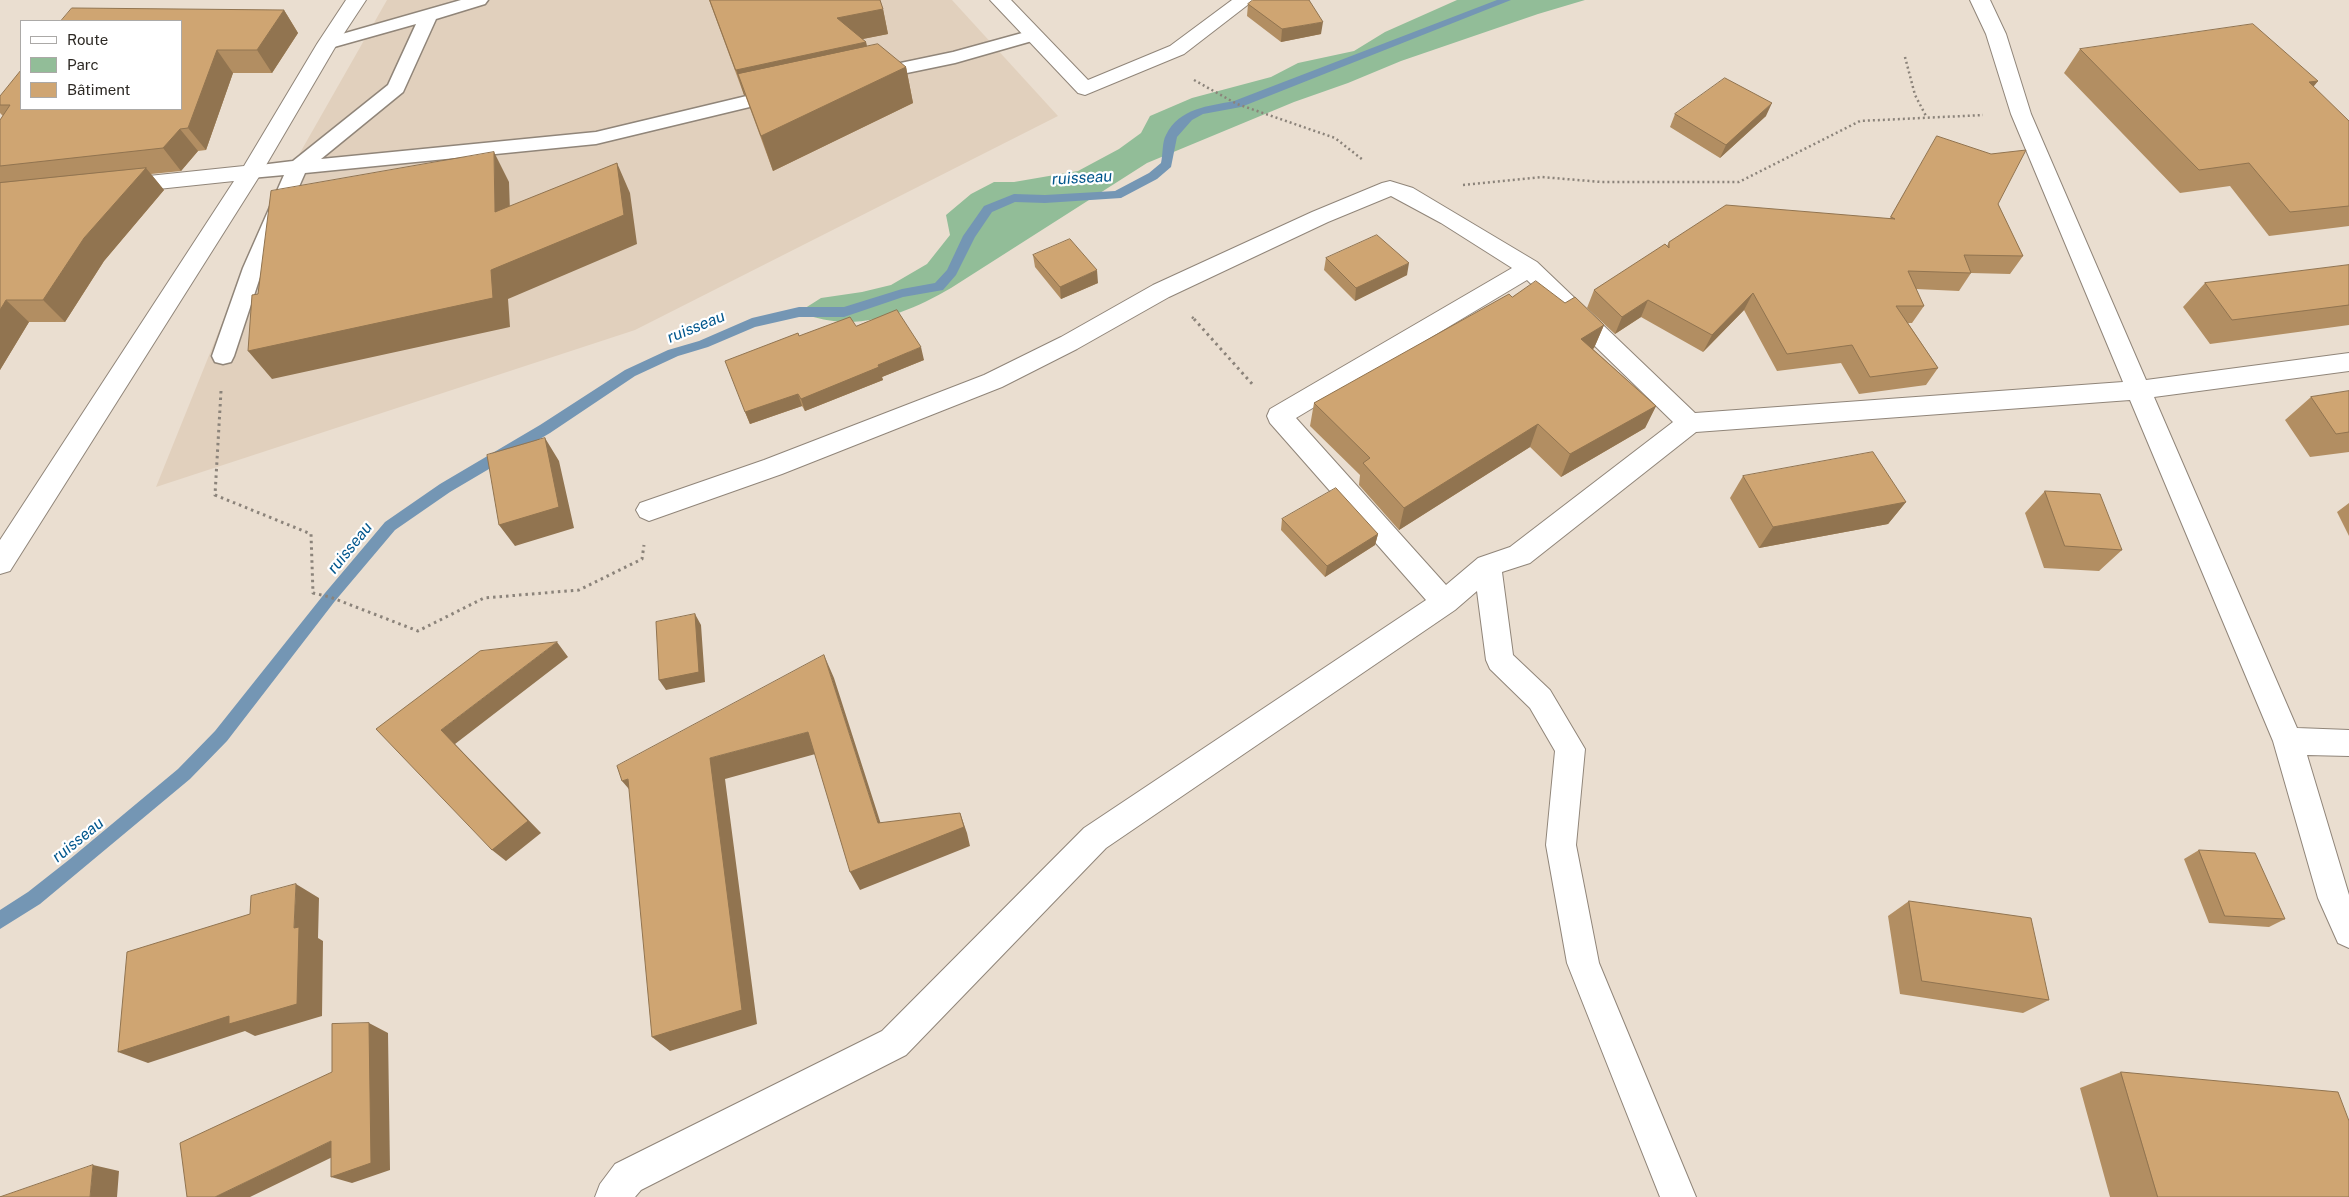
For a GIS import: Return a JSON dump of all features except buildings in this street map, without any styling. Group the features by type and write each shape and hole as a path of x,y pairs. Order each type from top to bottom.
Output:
{"street":[{"path":"0,563 251,172 327,44 356,0"},
{"path":"1000,0 1085,89 1177,50 1244,0"},
{"path":"1980,0 1996,34 2021,114 2288,741 2334,898 2349,932"},
{"path":"97,189 251,172"},
{"path":"648,510 773,467 993,381 1069,343 1161,291 1320,217 1397,190 1449,218 1529,268 1690,423"},
{"path":"1445,602 1279,416 1529,268"},
{"path":"613,1197 628,1177 894,1044 1095,838 1445,602 1488,566 1520,555 1690,423 2137,390 2349,362"},
{"path":"1488,566 1500,660 1540,700 1570,749 1561,845 1583,963 1678,1197"},
{"path":"2288,741 2349,743"}],"lane":[{"path":"327,44 384,26 428,17 478,0"},
{"path":"223,356 253,268 282,206 297,168 396,88 428,17"},
{"path":"859,77 955,57 1033,35"},
{"path":"251,172 596,138 802,89"}],"path":[{"path":"1177,50 1182,74 1237,104 1334,138 1360,157 1397,190 1542,177 1601,182 1739,182 1860,121 1926,116 2021,114"},
{"path":"1905,57 1914,95 1926,116"},
{"path":"1161,291 1202,325 1240,374 1260,391 1279,416"},
{"path":"223,356 215,495 311,534 313,593 330,597 418,631 484,598 579,590 642,559 648,510"}],"shaded area":[{"path":"387,0 952,0 1058,116 635,330 156,487 268,209"}],"green space":[{"path":"1457,0 1585,0 1538,14 1401,61 1348,83 1294,102 1147,163 951,288 914,307 877,319 858,321 838,321 799,312 821,298 862,292 891,285 927,264 950,235 946,215 971,194 994,182 1014,182 1078,171 1119,149 1141,133 1150,116 1192,98 1271,77 1298,63 1354,51 1385,32"}],"waterway":[{"name":"ruisseau","path":"0,920 34,898 76,865 184,774 221,736 330,597 390,526 445,488 545,429 630,373 673,353 703,344 752,323 799,312 844,312 902,293 939,287 952,272 969,236 988,209 1014,198 1045,199 1117,195 1153,176 1167,164 1171,136 1188,117 1200,111 1237,104 1506,0"}]}
